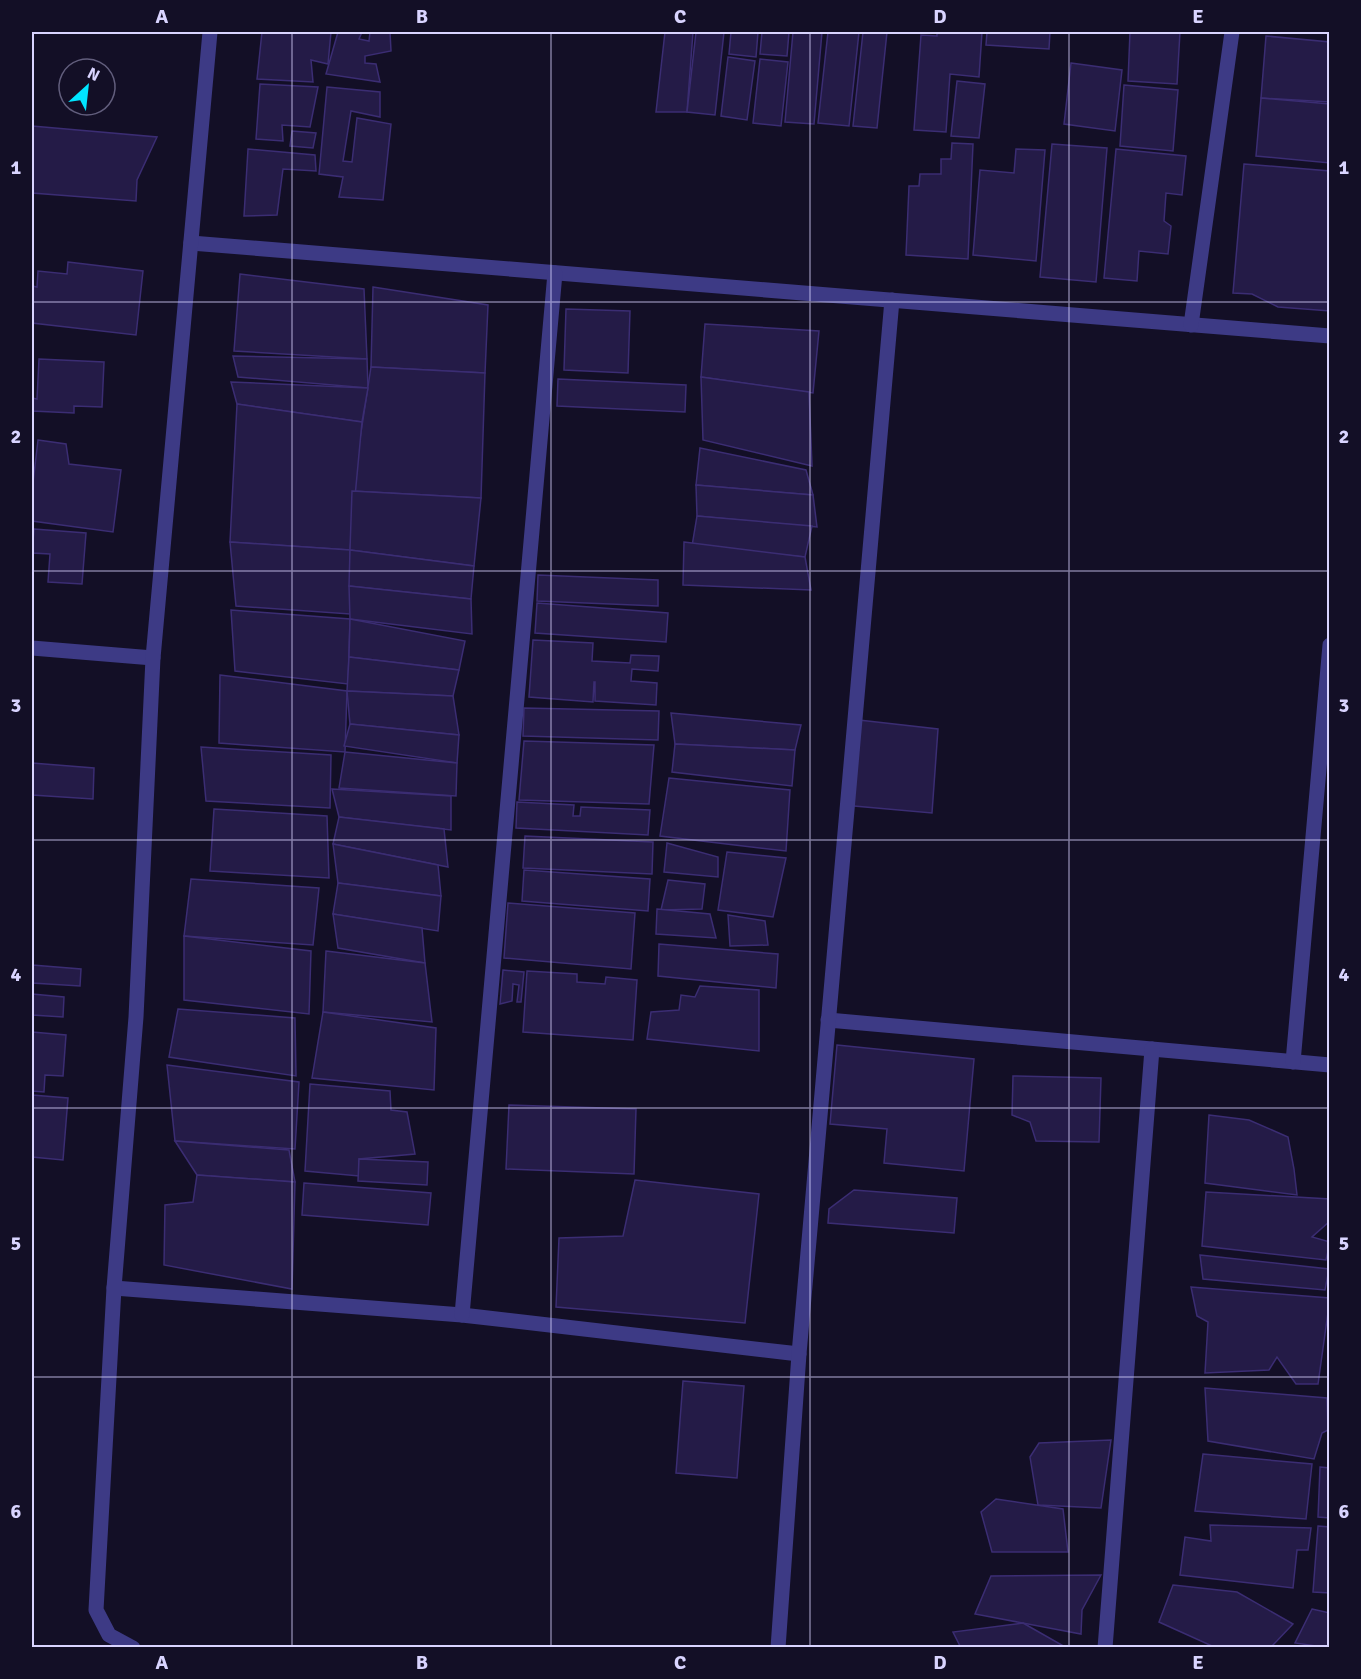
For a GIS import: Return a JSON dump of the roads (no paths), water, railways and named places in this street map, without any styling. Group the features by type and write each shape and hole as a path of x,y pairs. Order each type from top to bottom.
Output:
{"street":[{"path":"134,1647 109,1635 96,1610 114,1288 136,1017 153,658 210,32"},
{"path":"1191,325 1232,32"},
{"path":"191,243 1329,336"},
{"path":"462,1315 555,273"},
{"path":"778,1647 799,1354 892,300"},
{"path":"1293,1062 1329,645"},
{"path":"32,648 153,658"},
{"path":"828,1020 1329,1065"},
{"path":"1105,1647 1152,1049"},
{"path":"114,1288 462,1315 799,1354"}]}
